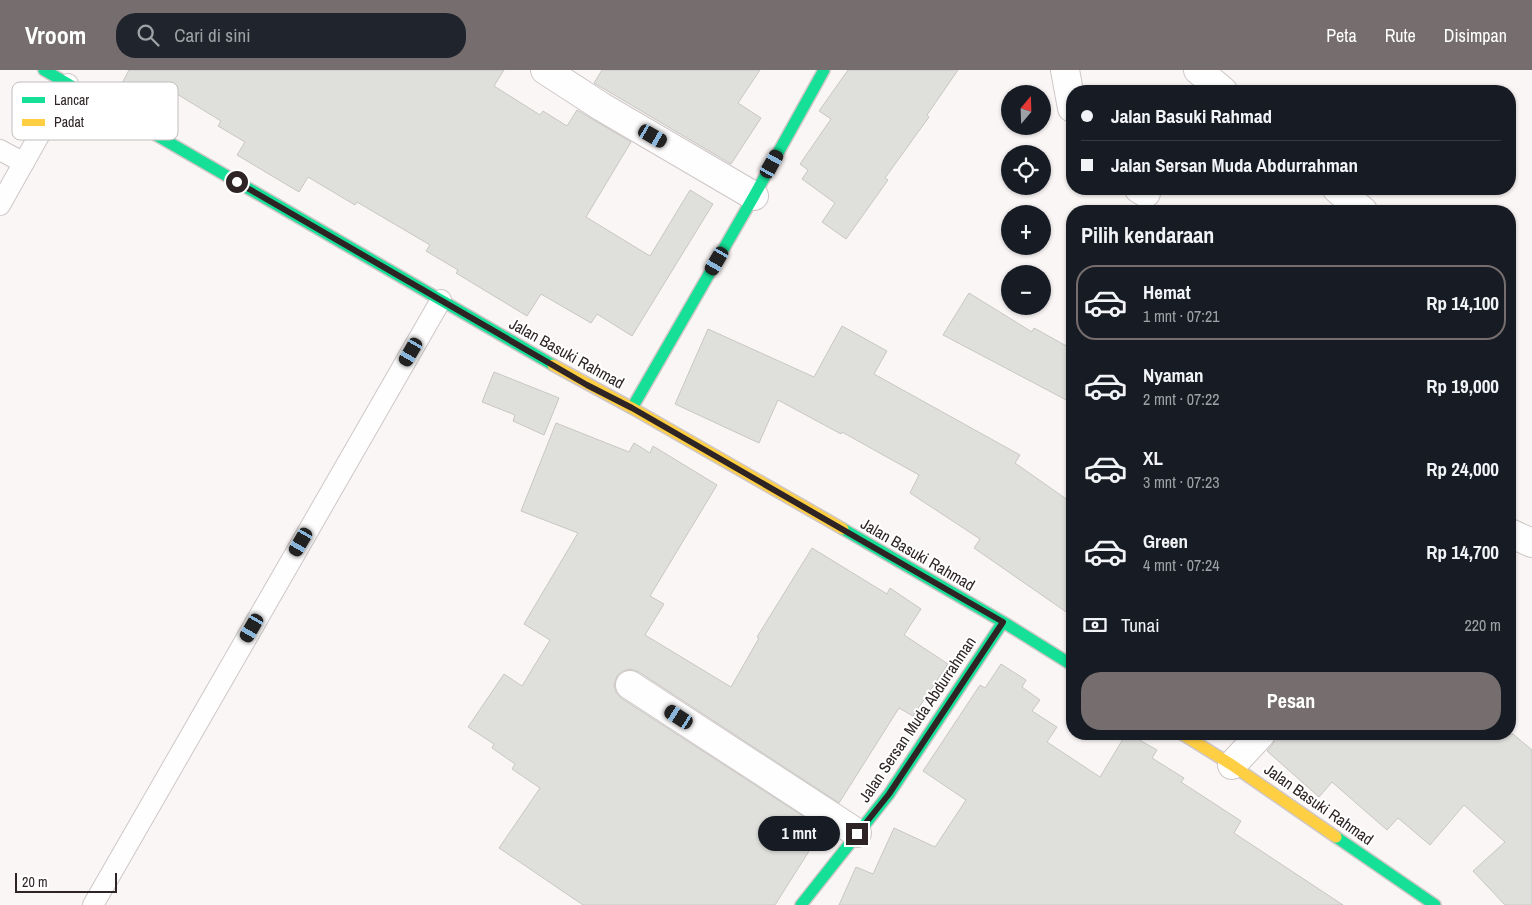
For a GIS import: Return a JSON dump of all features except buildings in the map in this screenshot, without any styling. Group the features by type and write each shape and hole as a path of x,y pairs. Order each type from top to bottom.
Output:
{"main road":[{"name":"Jalan Basuki Rahmad","path":"44,70 65,82"},
{"path":"632,408 824,70"},
{"name":"Jalan Basuki Rahmad","path":"165,140 587,385 632,408 1003,622 1066,662"},
{"name":"Jalan Sersan Muda Abdurrahman","path":"801,905 889,794 1003,622"},
{"name":"Jalan Basuki Rahmad","path":"1192,740 1232,765 1435,905"}],"street":[{"path":"545,70 602,107 754,196"},
{"path":"1065,70 1068,85"},
{"path":"1198,70 1216,85"},
{"path":"1343,195 1356,205"},
{"path":"1516,536 1532,544"},
{"path":"630,685 857,834"},
{"path":"1232,765 1255,740"}],"lane":[{"path":"0,205 37,140"},
{"path":"0,150 24,163"},
{"path":"92,905 441,300"}],"traffic: fast":[{"path":"44,70 65,82"},
{"path":"632,408 824,70"},
{"path":"165,140 553,365"},
{"path":"843,529 1003,622 1066,661"},
{"path":"801,905 889,794 1003,622"},
{"path":"1336,837 1435,905"}],"traffic: slow":[{"path":"553,365 843,529"},
{"path":"1192,740 1232,765 1336,837"}],"route":[{"path":"237,182 587,385 632,408 1003,622 889,794 857,834"}]}
